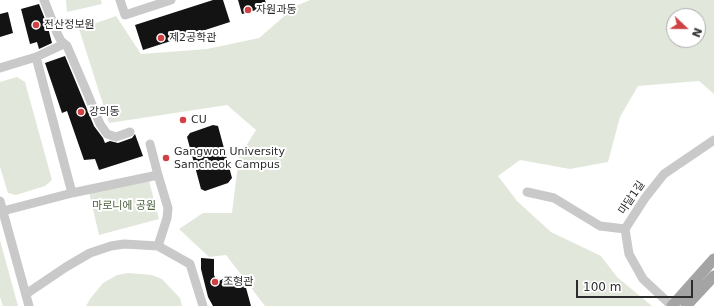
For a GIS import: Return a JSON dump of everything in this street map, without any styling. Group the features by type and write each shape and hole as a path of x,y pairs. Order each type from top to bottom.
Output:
{"main road":[{"path":"672,306 714,259"},
{"path":"686,306 714,276"}],"street":[{"path":"44,0 57,33 61,41 67,46 100,124 107,134 116,136 130,132"},
{"path":"120,0 125,15 159,2 171,0"},
{"path":"0,68 36,58 64,44"},
{"path":"36,58 72,192"},
{"name":"마달1길","path":"672,306 643,279 630,254 625,229 645,198 664,174 714,140"},
{"path":"150,144 168,208 167,218 158,246"},
{"path":"3,211 72,192 158,175"},
{"path":"527,192 554,198 600,226 625,229"},
{"path":"0,201 30,306"},
{"path":"26,294 90,252 124,244 158,246 190,264 203,306"}],"green space":[{"path":"66,0 101,0 102,4 67,12"},
{"path":"310,0 714,0 714,94 699,81 638,86 620,117 608,162 570,169 520,160 498,176 517,201 551,232 601,256 617,277 652,306 265,306 226,255 209,257 179,229 203,213 232,213 239,157 256,130 227,105 109,123 79,29 116,16 141,54 207,49 259,38 296,6"},
{"path":"17,77 25,82 52,180 45,186 16,195 8,193 0,167 0,82"},
{"name":"마로니에 공원","path":"148,177 159,219 99,235 89,192"},
{"path":"0,240 18,306 3,306 0,297"},
{"path":"128,273 152,275 162,279 180,298 182,306 86,306 103,283 117,275"}],"building":[{"name":"제2공학관","path":"213,0 223,0 230,22 143,50 135,25"},
{"name":"자원과동","path":"238,0 265,0 267,7 242,14"},
{"name":"전산정보원","path":"39,4 47,24 52,43 39,49 37,42 30,44 21,9"},
{"path":"8,12 13,33 0,37 0,14"},
{"name":"강의동","path":"65,56 94,126 105,143 110,141 118,143 132,138 135,134 143,156 99,170 95,159 84,160 67,111 62,113 45,63"},
{"path":"213,125 218,126 232,178 228,183 205,191 201,189 187,137 190,133"},
{"name":"조형관","path":"201,258 214,259 214,275 217,282 223,279 225,283 243,277 251,306 213,306 208,297 201,269"}],"place":[{"name":"자원과동","path":"248,10"},
{"name":"전산정보원","path":"36,25"},
{"name":"제2공학관","path":"161,38"},
{"name":"강의동","path":"81,112"},
{"name":"CU","path":"183,120"},
{"name":"Gangwon University Samcheok Campus","path":"166,158"},
{"name":"조형관","path":"215,282"}]}
